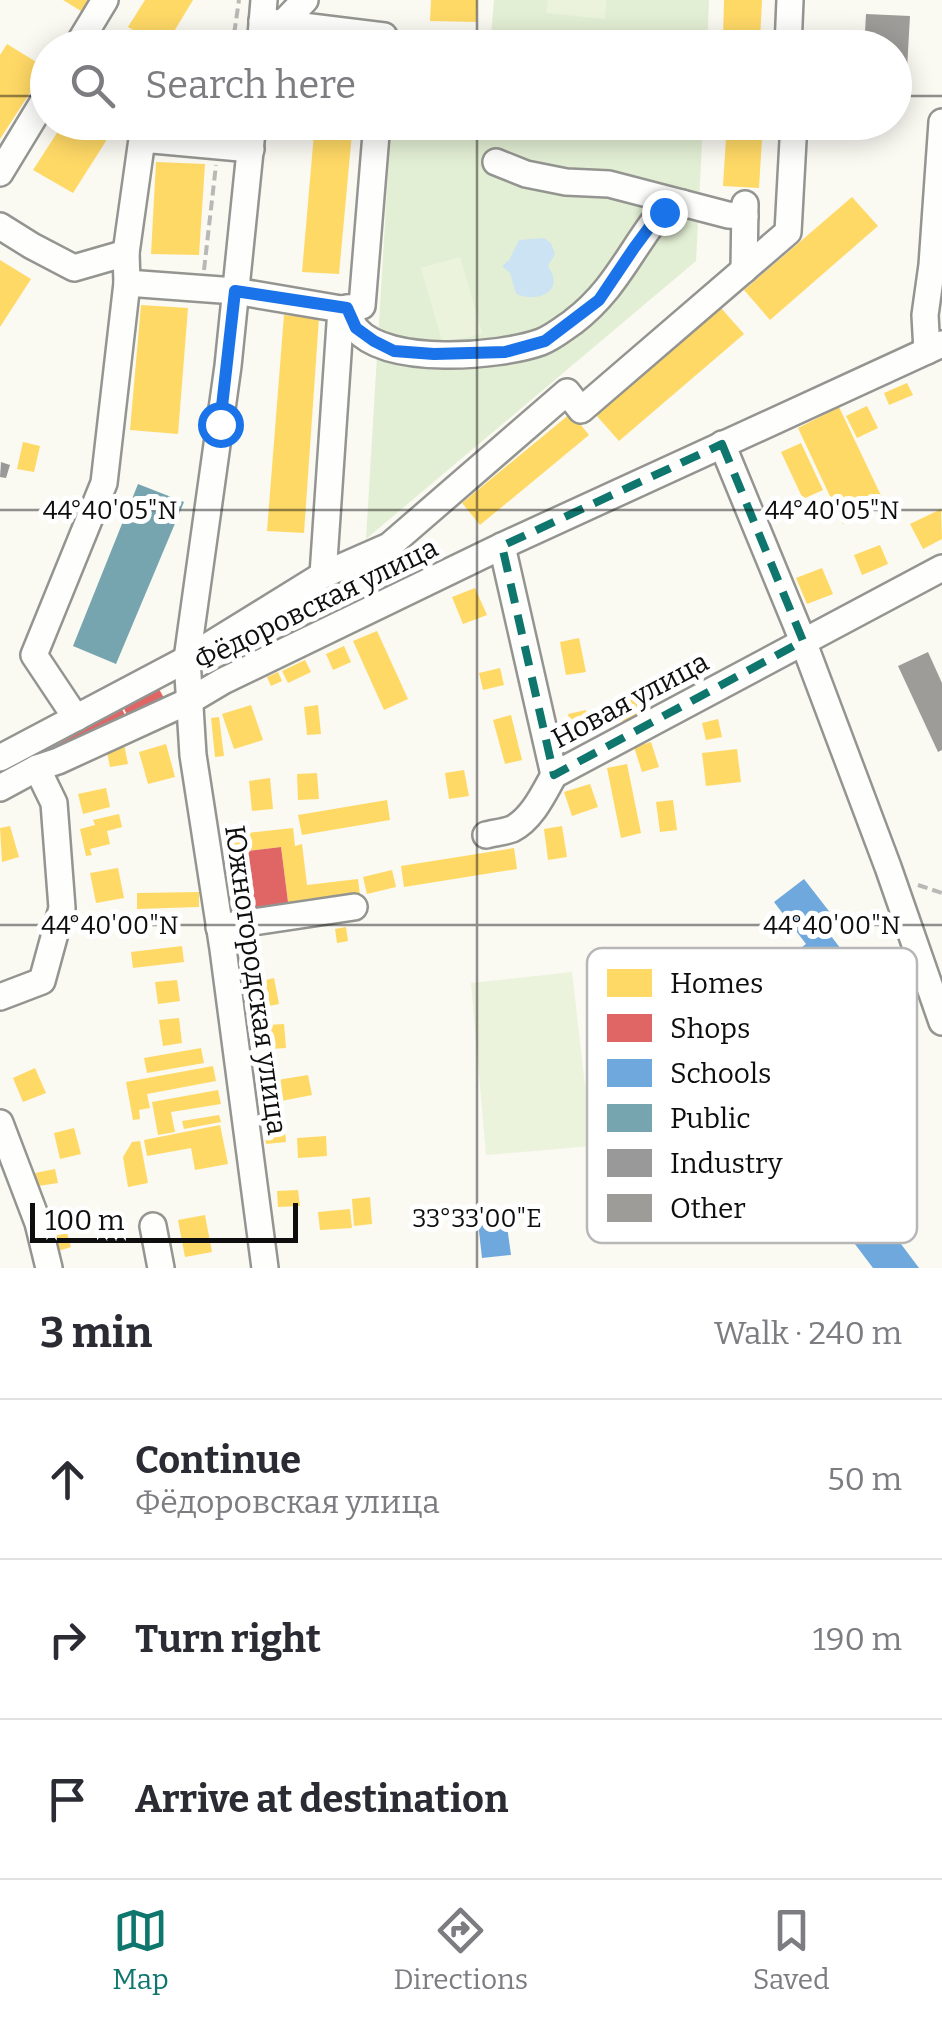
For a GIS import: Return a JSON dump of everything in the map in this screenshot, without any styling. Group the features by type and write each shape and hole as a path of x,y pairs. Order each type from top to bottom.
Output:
{"street":[{"path":"87,30 105,0"},
{"path":"270,15 305,0"},
{"path":"789,30 790,0"},
{"path":"270,15 351,30"},
{"path":"934,348 932,265 942,122"},
{"path":"0,173 30,124"},
{"path":"76,718 34,656 104,482 127,284 126,253 142,140"},
{"path":"153,140 251,149"},
{"name":"Фёдоровская улица","path":"252,140 228,366 187,659 190,700 502,546 934,348"},
{"path":"127,284 235,291 344,308 362,306 376,140"},
{"path":"0,758 187,659 324,575 389,546 567,392 582,410 788,232 793,140"},
{"path":"496,162 526,174 566,182 608,184 728,214 745,210 744,270"},
{"path":"344,308 356,328 394,351 505,352 545,341 599,300 654,221 682,202"},
{"path":"0,226 74,268 126,253"},
{"path":"324,575 344,308"},
{"path":"722,444 802,641 915,948"},
{"name":"Новая улица","path":"502,546 554,775 942,568"},
{"path":"0,788 190,700"},
{"name":"Южногородская улица","path":"190,700 193,754 265,1268"},
{"path":"0,997 42,980 62,908 54,802 37,768"},
{"path":"486,835 512,829 527,816 554,775"},
{"path":"219,927 354,907"},
{"path":"917,955 942,1022"},
{"path":"0,1124 38,1223 49,1268"},
{"path":"153,1226 161,1268"}],"path":[{"path":"235,30 239,0"},
{"path":"204,270 218,146"}],"highlighted area":[{"path":"722,444 803,641 554,775 502,546"}],"green space":[{"path":"494,0 709,0 708,30 492,30"},
{"path":"548,0 606,0 605,19 546,13"},
{"path":"390,140 702,140 696,261 366,539"},
{"path":"460,257 482,333 443,344 421,268"},
{"path":"572,972 587,1102 587,1146 486,1155 471,983"}],"water":[{"path":"544,238 555,254 548,266 553,275 551,289 540,296 516,294 510,273 502,266 519,240"}],"building: Homes":[{"path":"63,0 88,0 81,11"},
{"path":"145,0 193,0 175,30 128,27"},
{"path":"431,0 477,0 476,22 430,21"},
{"path":"724,0 762,0 761,30 723,30"},
{"path":"7,44 30,58 30,93 0,139 0,55"},
{"path":"52,140 107,140 73,193 33,170"},
{"path":"313,140 351,140 339,274 302,272"},
{"path":"726,140 762,140 759,188 723,186"},
{"path":"156,162 205,164 199,255 151,254"},
{"path":"852,197 878,226 770,320 744,290"},
{"path":"0,260 31,279 0,327"},
{"path":"141,305 188,308 178,434 130,430"},
{"path":"721,308 744,334 619,441 596,415"},
{"path":"284,315 319,318 304,533 267,531"},
{"path":"907,383 913,395 889,405 884,393"},
{"path":"867,406 878,428 857,438 846,416"},
{"path":"839,407 885,504 843,524 798,428"},
{"path":"571,413 589,435 480,525 462,503"},
{"path":"23,442 40,446 34,472 17,469"},
{"path":"801,443 823,490 803,499 781,452"},
{"path":"941,509 942,539 923,549 910,524"},
{"path":"880,545 888,564 862,575 854,555"},
{"path":"822,568 833,594 807,604 796,578"},
{"path":"475,588 487,615 463,624 452,597"},
{"path":"377,631 408,699 384,710 353,641"},
{"path":"579,638 586,672 566,675 560,642"},
{"path":"344,646 351,662 333,670 326,654"},
{"path":"305,660 311,672 288,683 282,671"},
{"path":"500,668 504,685 483,690 479,673"},
{"path":"278,672 282,681 271,686 267,677"},
{"path":"616,698 637,698 637,721 616,721"},
{"path":"251,705 263,740 234,749 222,714"},
{"path":"318,705 321,734 307,735 304,707"},
{"path":"586,710 591,731 573,735 568,714"},
{"path":"511,715 522,760 505,764 493,720"},
{"path":"219,717 224,756 215,757 211,718"},
{"path":"718,719 722,737 706,740 702,723"},
{"path":"651,742 659,767 642,772 634,747"},
{"path":"124,744 128,764 110,767 106,747"},
{"path":"166,744 175,777 148,784 139,752"},
{"path":"737,749 741,782 706,786 702,753"},
{"path":"627,764 641,833 621,838 607,768"},
{"path":"464,770 469,796 449,799 445,773"},
{"path":"317,773 319,799 298,800 297,774"},
{"path":"270,778 273,809 252,811 249,781"},
{"path":"590,784 598,807 572,816 564,792"},
{"path":"106,788 110,807 83,814 78,794"},
{"path":"387,800 390,820 302,835 298,815"},
{"path":"673,800 677,830 660,832 656,802"},
{"path":"119,814 122,827 107,831 110,844 90,849 92,855 86,856 80,829 95,825 93,820"},
{"path":"10,826 19,857 2,862 0,828"},
{"path":"562,826 567,857 548,860 544,829"},
{"path":"293,828 295,846 302,844 307,885 358,879 361,903 298,912 297,901 288,902 281,847 230,853 228,835"},
{"path":"514,848 517,869 404,887 401,866"},
{"path":"118,868 124,898 96,903 90,873"},
{"path":"392,870 396,887 367,894 363,877"},
{"path":"199,892 199,907 137,909 137,893"},
{"path":"346,927 348,941 337,943 335,929"},
{"path":"182,946 184,962 133,968 131,952"},
{"path":"274,978 279,1004 263,1007 258,982"},
{"path":"177,980 180,1001 158,1004 155,982"},
{"path":"179,1018 182,1043 163,1046 159,1020"},
{"path":"284,1024 286,1048 269,1049 268,1025"},
{"path":"201,1048 204,1063 147,1073 144,1058"},
{"path":"213,1066 216,1081 147,1094 150,1108 139,1110 140,1119 133,1120 126,1082"},
{"path":"35,1068 46,1093 23,1102 13,1078"},
{"path":"308,1075 312,1095 281,1101 277,1080"},
{"path":"218,1090 221,1104 171,1112 175,1132 158,1135 152,1102"},
{"path":"219,1115 221,1122 184,1129 182,1121"},
{"path":"284,1118 286,1142 266,1144 264,1119"},
{"path":"220,1125 228,1164 195,1170 191,1148 147,1156 144,1140"},
{"path":"74,1128 81,1154 60,1159 54,1133"},
{"path":"326,1136 327,1156 298,1158 297,1138"},
{"path":"140,1141 148,1183 128,1187 123,1157 132,1142"},
{"path":"55,1169 58,1183 38,1186 35,1173"},
{"path":"298,1190 300,1206 278,1207 277,1191"},
{"path":"370,1197 372,1224 354,1226 352,1199"},
{"path":"350,1209 352,1228 320,1230 318,1212"},
{"path":"205,1215 212,1252 185,1257 178,1220"},
{"path":"67,1233 71,1247 55,1252 51,1237"}],"building: Shops":[{"path":"158,687 165,700 130,720 123,707"},
{"path":"122,709 128,721 58,758 51,748"},
{"path":"281,847 288,902 297,901 298,912 237,914 230,853"}],"building: Schools":[{"path":"804,879 839,924 828,932 840,948 801,948 806,944 774,902"},
{"path":"506,1219 511,1255 482,1258 478,1222"},
{"path":"854,1243 900,1243 919,1268 873,1268"}],"building: Public":[{"path":"138,484 184,502 116,664 73,646"}],"building: Industry":[{"path":"1,462 10,465 6,478 0,477"}],"building: Other":[{"path":"866,14 910,16 909,30 865,30"},
{"path":"928,652 942,683 942,750 938,752 898,666"}],"route":[{"path":"220,424 235,291 347,308 356,328 394,351 505,352 545,341 599,300 664,212"}]}
